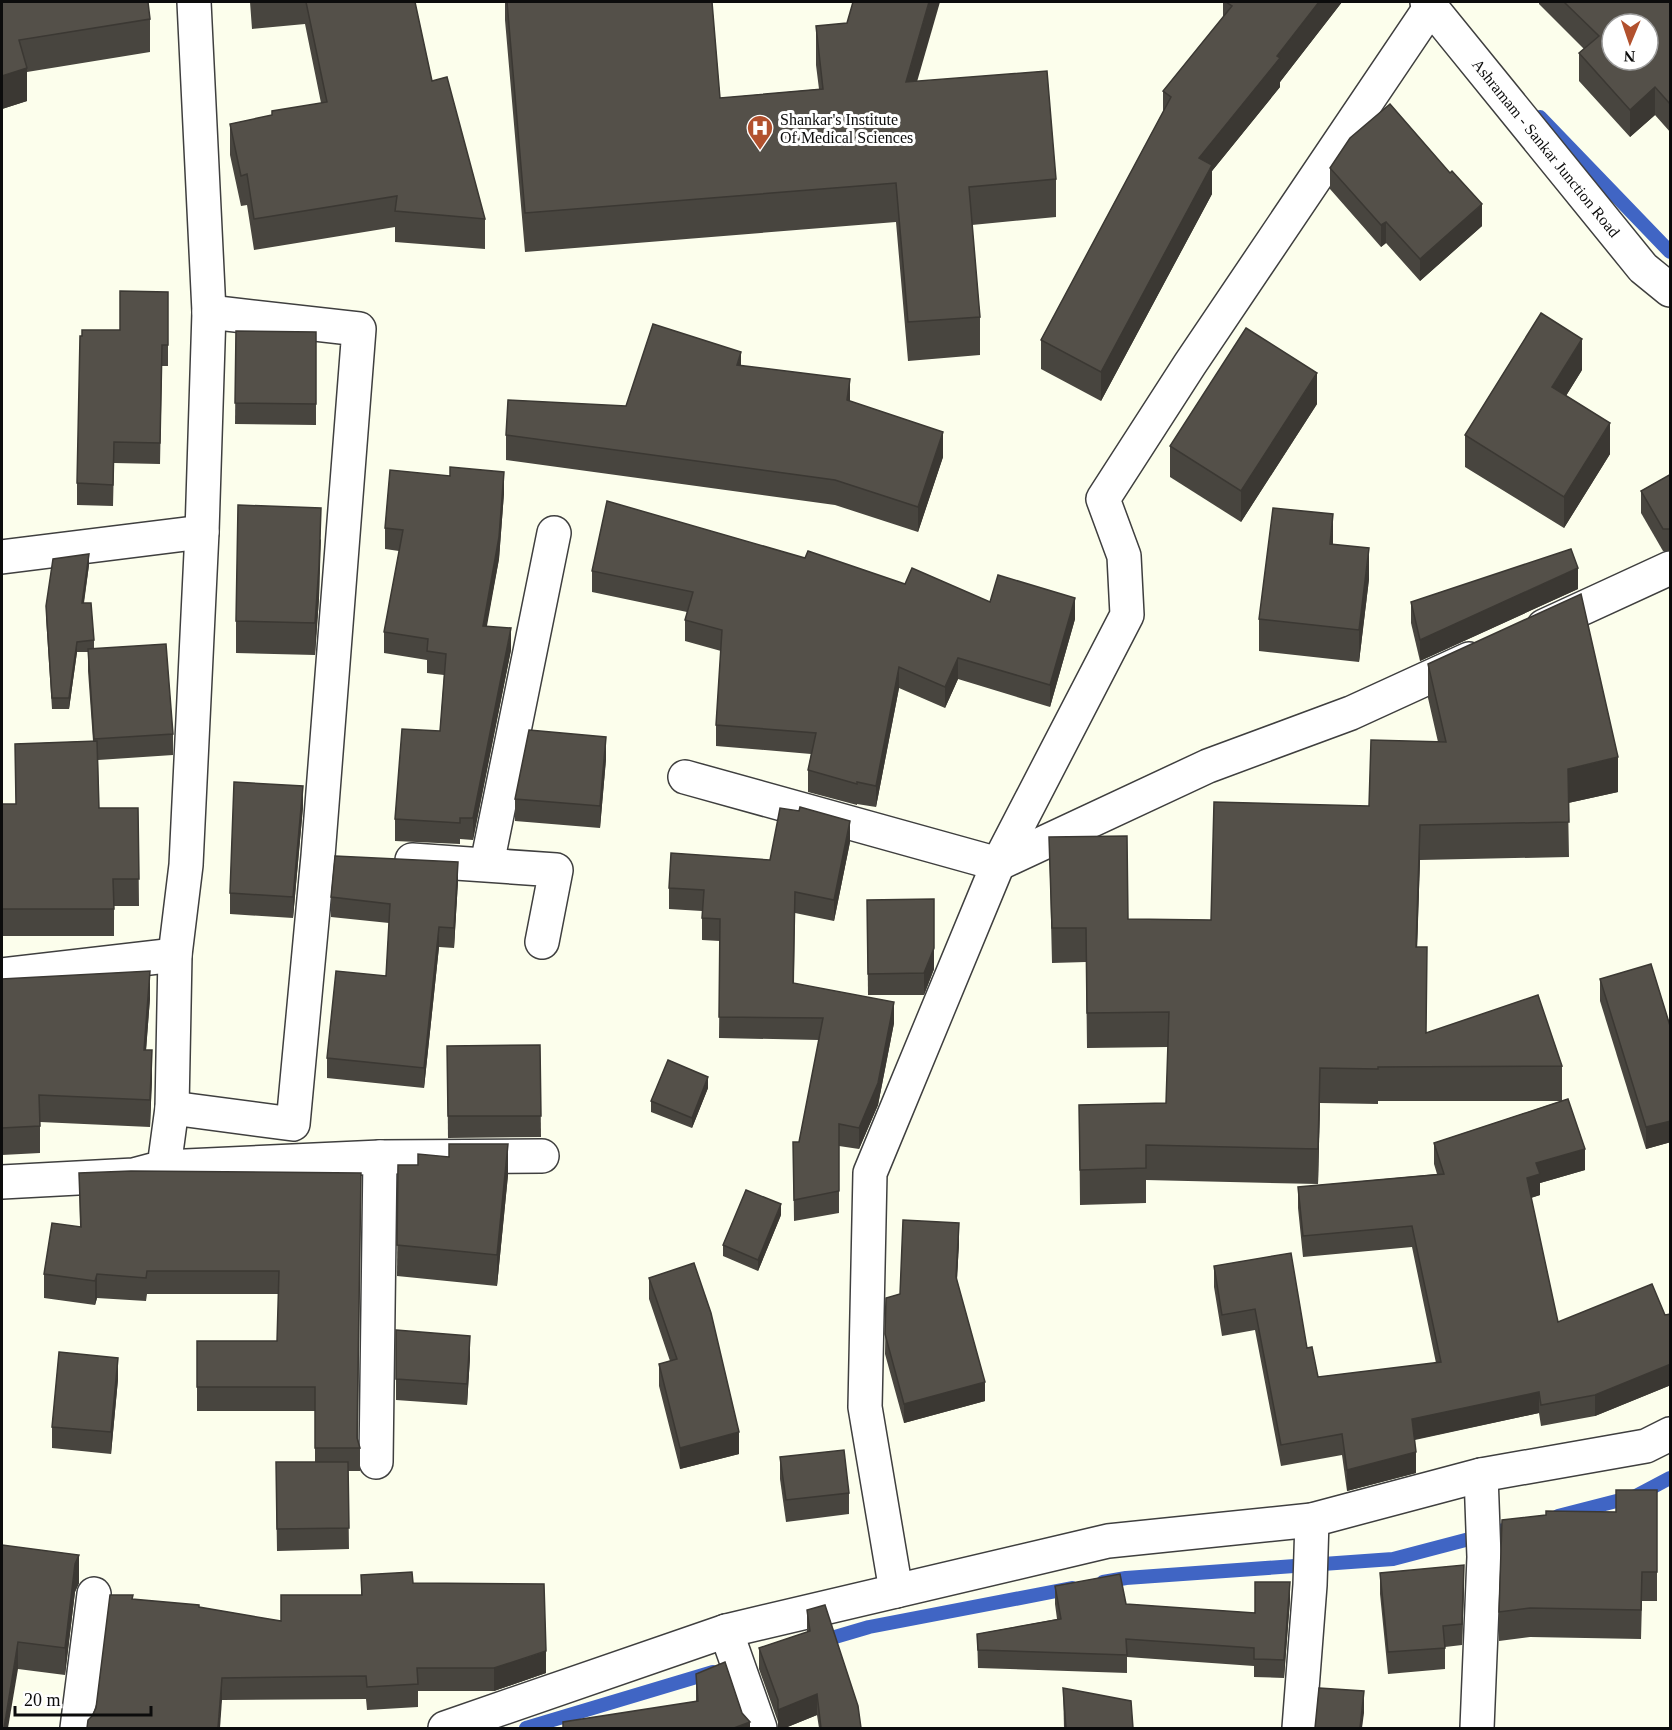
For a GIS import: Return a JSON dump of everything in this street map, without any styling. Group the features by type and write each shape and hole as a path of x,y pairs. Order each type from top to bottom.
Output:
{"street":[{"path":"164,1167 172,1108 175,955 186,865 202,532 209,312 194,2"},
{"path":"896,1591 865,1407 870,1173 998,864 1127,615 1124,556 1103,499 1429,3"},
{"name":"Ashramam - Sankar Junction Road","path":"1429,3 1642,268 1671,290"},
{"path":"172,1108 293,1124 318,856 359,329 209,312"},
{"path":"2,557 202,532"},
{"path":"488,864 554,533"},
{"path":"685,777 998,864 1208,766 1352,713 1671,568"},
{"path":"318,856 352,857"},
{"path":"386,859 556,870 542,942"},
{"path":"2,975 175,955"},
{"path":"2,1182 134,1175 164,1167 380,1158 542,1156"},
{"path":"376,1461 380,1158"},
{"path":"445,1728 726,1631 1108,1541 1312,1534 1481,1475 1646,1446 1671,1434"},
{"path":"1477,1728 1484,1557 1481,1475"},
{"path":"1299,1728 1312,1534"},
{"path":"77,1728 94,1594"},
{"path":"726,1631 760,1728"}],"building":[{"path":"2,2 148,2 150,19 19,40 27,68 2,76"},
{"path":"306,2 415,2 432,81 447,77 485,219 395,211 397,196 254,219 247,174 241,176 230,124 272,115 272,111 327,102"},
{"path":"507,2 712,2 720,98 823,89 816,26 847,23 853,2 929,2 906,82 1047,71 1056,179 969,187 980,317 908,322 896,183 525,213"},
{"path":"1226,2 1319,2 1277,56 1280,58 1199,158 1212,165 1101,372 1041,340 1171,97 1163,91 1232,6"},
{"path":"1564,2 1671,2 1671,105 1655,87 1630,110 1579,53 1599,36"},
{"path":"1390,104 1450,173 1452,171 1482,204 1420,259 1386,222 1381,225 1330,168 1350,138"},
{"path":"120,291 168,292 168,345 162,345 160,443 114,442 113,485 77,483 80,336 82,336 82,330 120,330"},
{"path":"1541,313 1582,339 1552,387 1610,423 1564,497 1465,435"},
{"path":"653,324 741,352 737,365 850,379 847,400 943,432 918,507 835,480 506,435 508,400 626,406"},
{"path":"1246,328 1317,373 1241,491 1170,446"},
{"path":"236,331 316,332 316,404 235,403"},
{"path":"450,467 504,472 499,537 483,626 511,628 473,818 460,818 460,823 395,819 402,729 440,731 446,654 427,651 428,639 384,632 403,530 385,528 390,470 450,476"},
{"path":"1671,474 1671,529 1663,529 1641,491"},
{"path":"607,501 805,558 808,551 905,584 912,568 990,602 998,575 1075,598 1050,685 958,658 945,687 899,667 876,786 857,782 857,784 808,770 816,733 716,725 722,630 685,620 693,592 592,571"},
{"path":"238,505 321,508 315,623 236,621"},
{"path":"1273,508 1333,514 1330,544 1369,548 1359,630 1259,619"},
{"path":"1571,549 1578,568 1420,640 1411,602"},
{"path":"89,554 82,603 91,603 94,640 77,642 69,698 52,698 46,606 53,559"},
{"path":"1581,594 1618,757 1568,769 1569,822 1420,825 1416,947 1427,947 1426,1033 1538,995 1562,1066 1320,1068 1318,1149 1146,1145 1146,1168 1080,1170 1079,1105 1166,1103 1169,1012 1087,1013 1086,928 1052,928 1049,837 1127,836 1128,919 1211,920 1214,802 1369,806 1371,740 1446,742 1428,664"},
{"path":"166,644 173,734 94,739 88,649"},
{"path":"529,730 606,737 600,806 515,799"},
{"path":"97,741 99,808 138,808 139,879 113,879 114,909 2,909 2,804 16,804 15,744"},
{"path":"234,782 303,786 293,897 230,893"},
{"path":"800,807 850,821 834,900 795,892 793,983 894,1002 878,1083 859,1128 839,1124 839,1191 794,1200 793,1142 799,1142 823,1018 719,1017 720,919 702,918 704,890 669,888 671,853 770,860 780,808 799,811"},
{"path":"335,856 458,862 454,928 439,927 424,1068 327,1058 336,971 386,976 390,904 331,897"},
{"path":"934,899 934,948 924,973 868,974 867,900"},
{"path":"1651,964 1671,1029 1671,1121 1646,1127 1600,979"},
{"path":"150,971 144,1050 152,1050 150,1100 39,1095 40,1126 2,1128 2,979"},
{"path":"540,1045 541,1116 448,1116 447,1046"},
{"path":"668,1060 708,1077 692,1118 651,1101"},
{"path":"1568,1099 1585,1149 1536,1163 1540,1174 1527,1178 1558,1322 1652,1284 1665,1315 1671,1314 1671,1364 1595,1395 1541,1405 1539,1392 1412,1419 1416,1452 1347,1470 1342,1434 1281,1445 1255,1309 1222,1315 1214,1266 1291,1253 1307,1348 1312,1347 1318,1377 1441,1362 1412,1226 1303,1236 1298,1187 1444,1174 1434,1143"},
{"path":"449,1144 508,1144 497,1255 397,1245 398,1165 418,1165 418,1154 449,1157"},
{"path":"131,1171 361,1173 357,1438 360,1448 315,1448 315,1387 197,1387 197,1341 277,1341 279,1271 147,1271 146,1278 97,1274 95,1281 44,1274 52,1223 81,1227 79,1173"},
{"path":"746,1190 781,1204 758,1260 723,1245"},
{"path":"903,1220 959,1223 956,1277 985,1382 904,1404 885,1334 886,1298 900,1294"},
{"path":"694,1263 711,1313 739,1432 680,1448 659,1364 677,1359 649,1278"},
{"path":"396,1330 470,1336 467,1384 396,1379"},
{"path":"59,1352 118,1358 111,1432 52,1427"},
{"path":"844,1450 849,1493 786,1500 780,1457"},
{"path":"276,1462 348,1462 349,1528 277,1529"},
{"path":"1616,1490 1657,1490 1657,1572 1642,1572 1641,1610 1530,1608 1499,1612 1502,1520 1546,1515 1546,1511 1616,1512"},
{"path":"2,1545 79,1555 75,1564 65,1648 18,1642 4,1728 2,1728"},
{"path":"1464,1565 1462,1624 1443,1626 1445,1648 1388,1652 1380,1573"},
{"path":"412,1572 413,1583 544,1584 546,1651 494,1668 417,1668 418,1684 367,1687 366,1676 222,1678 218,1728 87,1728 88,1720 96,1708 110,1595 133,1595 132,1599 199,1605 199,1607 281,1621 281,1595 362,1595 361,1575"},
{"path":"1120,1574 1126,1604 1255,1613 1255,1582 1290,1582 1284,1660 1254,1659 1254,1648 1126,1639 1127,1655 978,1650 977,1634 1061,1619 1055,1586"},
{"path":"825,1605 858,1706 861,1728 821,1728 817,1694 778,1710 778,1700 759,1648 810,1631 807,1610"},
{"path":"725,1662 742,1713 750,1722 734,1728 563,1728 563,1722 698,1701 696,1674"},
{"path":"1063,1688 1131,1701 1133,1728 1066,1728"},
{"path":"1319,1688 1364,1691 1360,1728 1315,1728"}],"waterway":[{"path":"1540,117 1670,252"},
{"path":"1558,1516 1636,1496 1670,1478"},
{"path":"1103,1582 1126,1578 1393,1559 1519,1526"},
{"path":"818,1642 869,1627 1072,1588"},
{"path":"526,1728 713,1672"}],"place":[{"name":"Shankar's Institute Of Medical Sciences","path":"760,151"}]}
